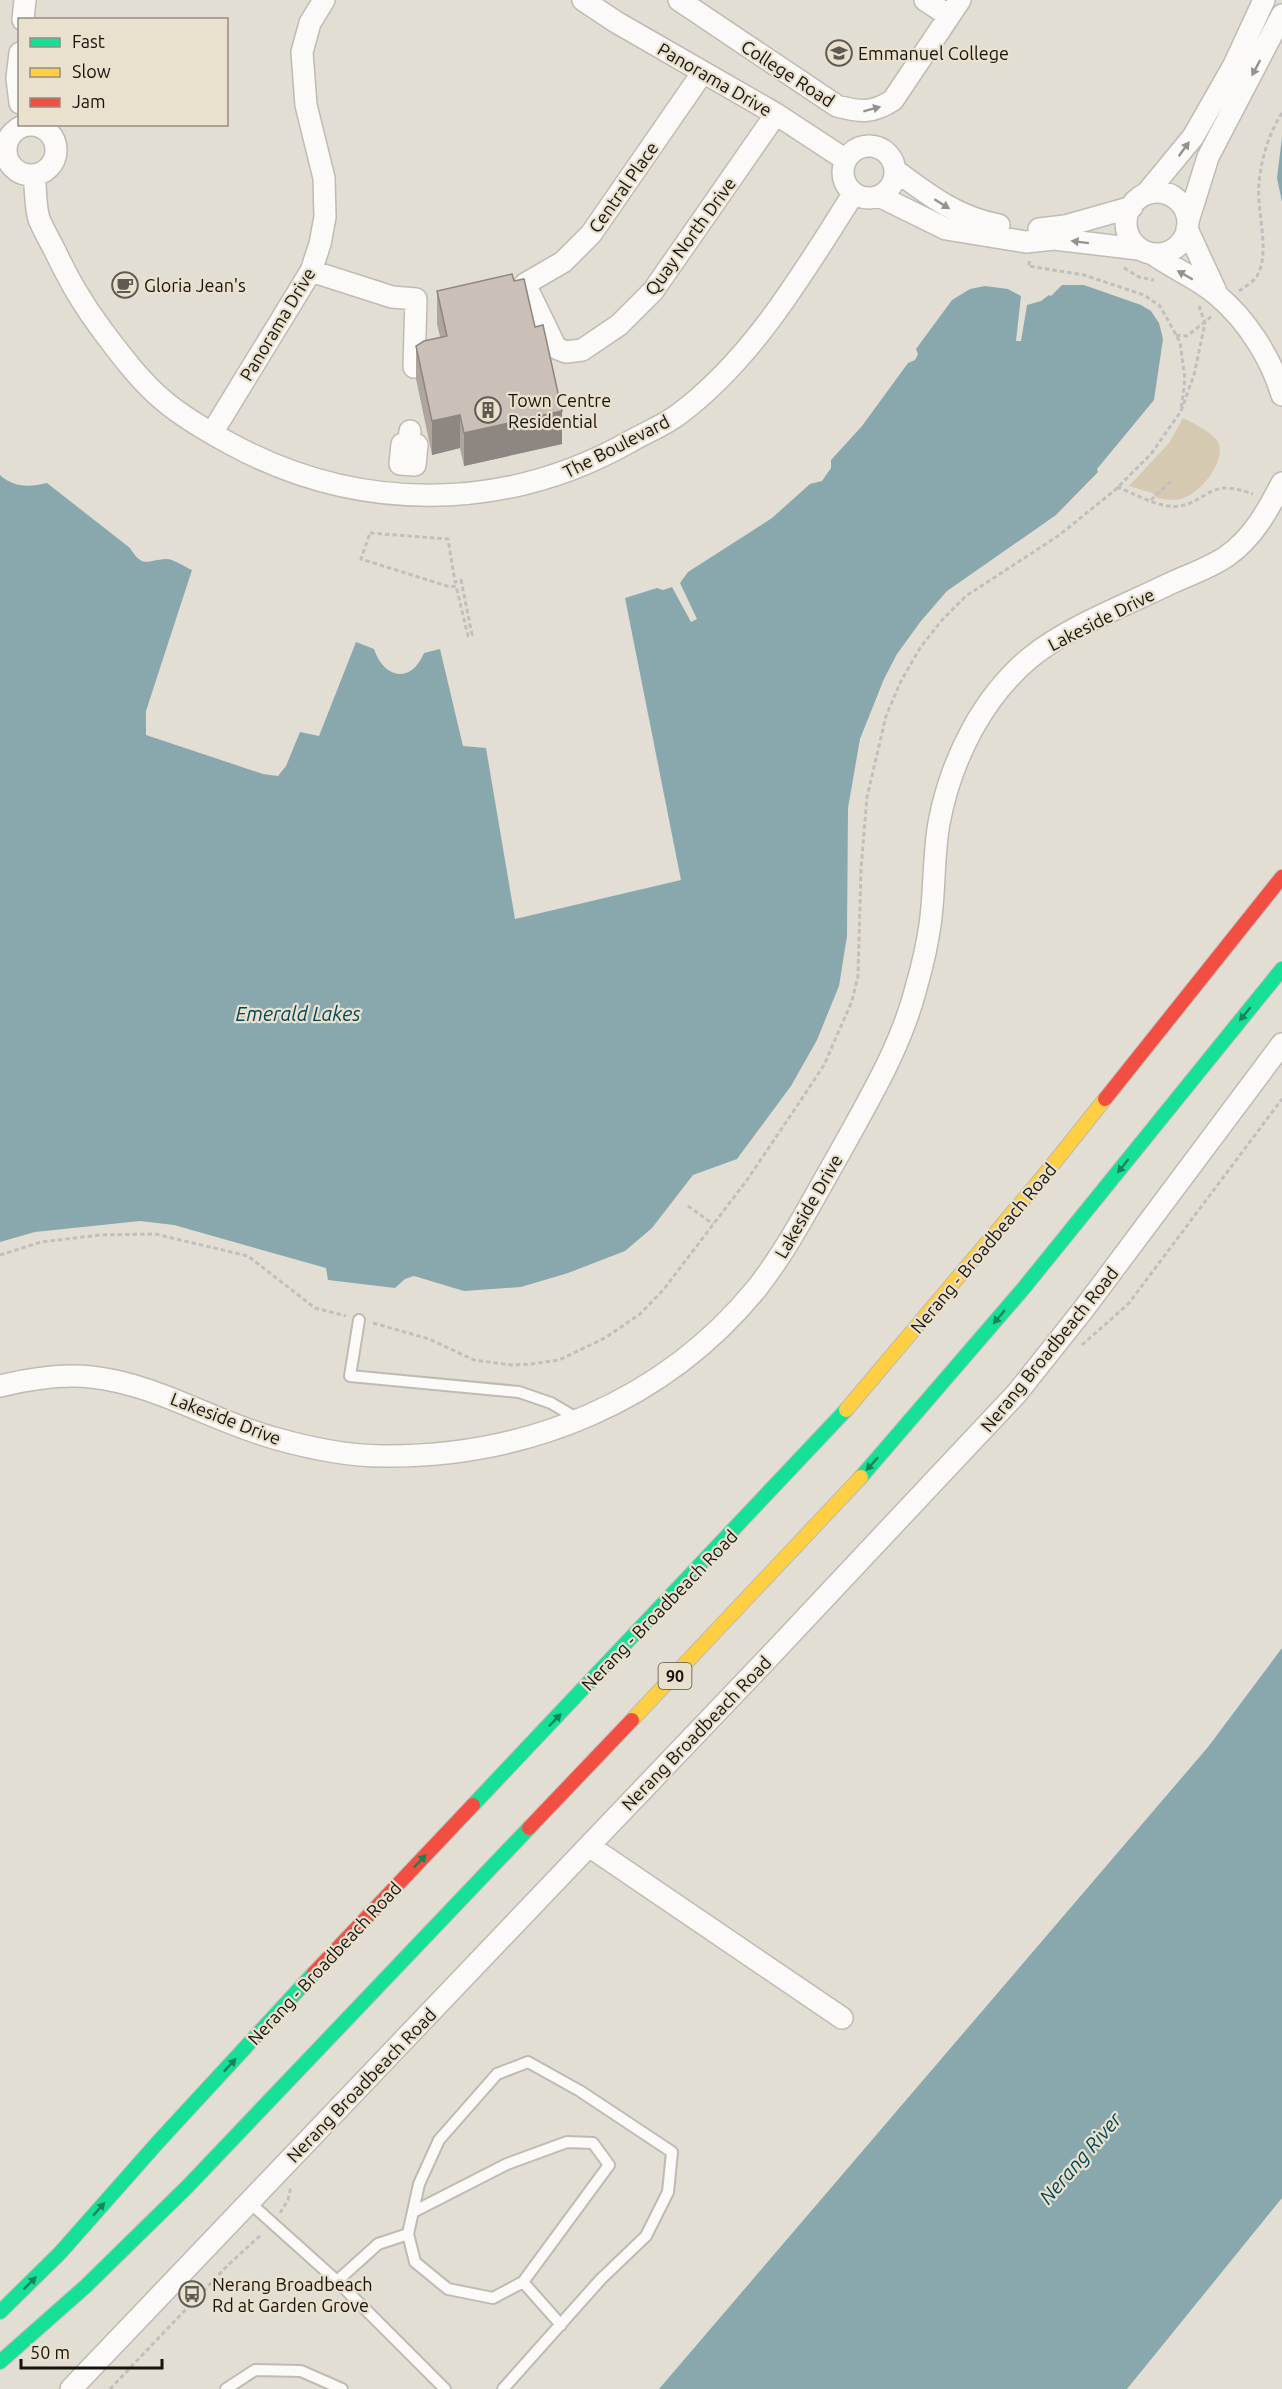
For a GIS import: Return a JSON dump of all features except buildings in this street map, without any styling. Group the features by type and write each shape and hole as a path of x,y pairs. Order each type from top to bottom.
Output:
{"main road":[{"name":"Nerang - Broadbeach Road","path":"0,2312 60,2253 159,2140 341,1944 836,1422 1046,1173 1282,878"},
{"name":"90","path":"0,2362 86,2286 188,2186 828,1514 1016,1298 1282,969"}],"street":[{"path":"23,18 25,0"},
{"name":"Panorama Drive","path":"212,433 311,271 320,244 325,217 324,178 306,105 302,52 310,23 324,0"},
{"name":"Panorama Drive","path":"583,0 616,22 776,114 846,160"},
{"name":"College Road","path":"679,0 837,106 861,112 885,106 893,100 954,8"},
{"path":"925,0 954,8"},
{"path":"1264,0 1234,65 1193,137 1139,201 1126,222 1131,240 1213,300 1255,339 1277,380 1282,395"},
{"path":"879,196 891,186 893,164 885,152 871,146 857,149 846,160 844,167 845,182 854,193 866,197 879,196 946,229 1026,242 1054,239 1162,255 1177,247 1187,225 1208,157 1282,15"},
{"path":"18,70 18,86"},
{"name":"Central Place","path":"525,284 563,262 591,234 703,72"},
{"name":"Quay North Drive","path":"525,284 556,348 566,352 582,350 619,325 653,291 776,114"},
{"path":"22,126 10,136 3,156 16,170 34,175 48,168 56,155 54,139 39,126"},
{"path":"894,170 950,209 967,217 995,225 1045,229 1065,226 1164,193 1178,200 1187,212 1187,225 1213,300"},
{"name":"The Boulevard","path":"34,175 39,218 78,298 119,354 163,400 212,433 257,458 302,476 367,492 448,496 493,491 553,477 607,455 678,415 721,378 756,339 854,193"},
{"path":"311,271 392,297 416,299 414,367"},
{"path":"406,494 409,447"},
{"name":"Lakeside Drive","path":"0,1386 44,1378 88,1376 133,1384 176,1398 272,1438 331,1451 378,1456 469,1452 524,1440 602,1409 648,1384 682,1361 712,1335 757,1287 776,1261 860,1118 904,1026 923,961 930,924 939,824 946,794 969,737 990,702 1031,658 1061,637 1228,556 1251,534 1277,492"},
{"name":"Nerang Broadbeach Road","path":"71,2389 1017,1393 1083,1310 1282,1044"},
{"path":"589,1846 842,2018"}],"lane":[{"path":"359,1320 350,1376 519,1392 551,1403 578,1419"},
{"path":"413,2212 507,2164 567,2142 593,2143 609,2165 523,2282 493,2298 448,2289 415,2262 408,2234 419,2184 439,2140 497,2074 528,2062 580,2091 672,2151 668,2192 646,2236 601,2279 503,2389"},
{"path":"249,2202 337,2280 445,2389"},
{"path":"337,2280 378,2244 408,2234"},
{"path":"523,2282 561,2325"},
{"path":"226,2389 255,2370 301,2372 342,2389"}],"path":[{"path":"1176,335 1187,336 1205,323 1213,300 1256,277 1262,263 1258,184 1274,125 1282,113"},
{"path":"1032,255 1029,266 1084,275 1152,299 1160,306 1180,342 1185,379 1181,411"},
{"path":"1121,267 1139,277 1160,281"},
{"path":"1205,323 1213,300"},
{"path":"1151,500 1171,481"},
{"path":"1118,487 1168,506 1180,506 1193,502 1218,488 1277,492"},
{"path":"370,533 380,533 448,539 455,582 461,580 472,635 468,636 456,586 450,587 361,559 370,533"},
{"path":"0,1255 41,1242 99,1235 155,1234 248,1256 315,1308 429,1339 474,1360 511,1365 559,1360 606,1338 640,1314 664,1289 747,1180"},
{"path":"688,1206 713,1224"}],"shaded area":[{"path":"1183,418 1207,431 1218,442 1219,458 1203,485 1177,500 1157,498 1152,493 1129,486 1169,443"}],"water":[{"path":"1282,137 1282,202 1277,178"},
{"name":"Emerald Lakes","path":"1062,285 1084,285 1141,305 1151,311 1159,323 1163,339 1154,400 1097,469 1098,472 1056,515 947,591 897,654 884,679 860,739 848,808 847,936 839,986 817,1040 791,1086 737,1159 693,1175 652,1228 625,1251 568,1273 521,1287 464,1291 414,1276 405,1279 395,1288 328,1280 326,1268 174,1225 140,1221 35,1232 0,1242 0,475 11,482 22,485 47,483 130,548 134,555 142,561 169,559 192,570 146,711 146,735 263,774 278,776 286,766 300,732 319,736 356,642 374,649 384,667 398,674 412,670 424,653 440,649 463,746 486,748 515,919 681,880 625,598 657,588 663,590 672,587 691,622 697,619 680,583 688,572 772,518 810,484 822,481 831,468 831,460 862,426 908,363 915,360 918,354 916,349 952,300 970,289 985,286 1008,289 1021,296 1016,341 1021,341 1027,305 1051,296"},
{"name":"Nerang River","path":"1282,1648 1282,2198 1127,2389 659,2389 1208,1747"}],"traffic: fast":[{"path":"861,1477 1023,1289 1282,969"},
{"path":"473,1805 846,1410"},
{"path":"0,2362 86,2286 188,2186 529,1828"},
{"path":"0,2312 60,2253 159,2141 314,1973"}],"traffic: slow":[{"path":"846,1410 1046,1173 1105,1099"},
{"path":"632,1720 861,1477"}],"traffic: jam":[{"path":"1105,1099 1282,877"},
{"path":"529,1828 632,1720"},
{"path":"314,1973 473,1805"}],"place":[{"name":"Emmanuel College","path":"839,53"},
{"name":"Gloria Jean's","path":"125,285"},
{"name":"Town Centre Residential","path":"488,410"},
{"name":"Nerang Broadbeach Rd at Garden Grove","path":"192,2294"}]}
